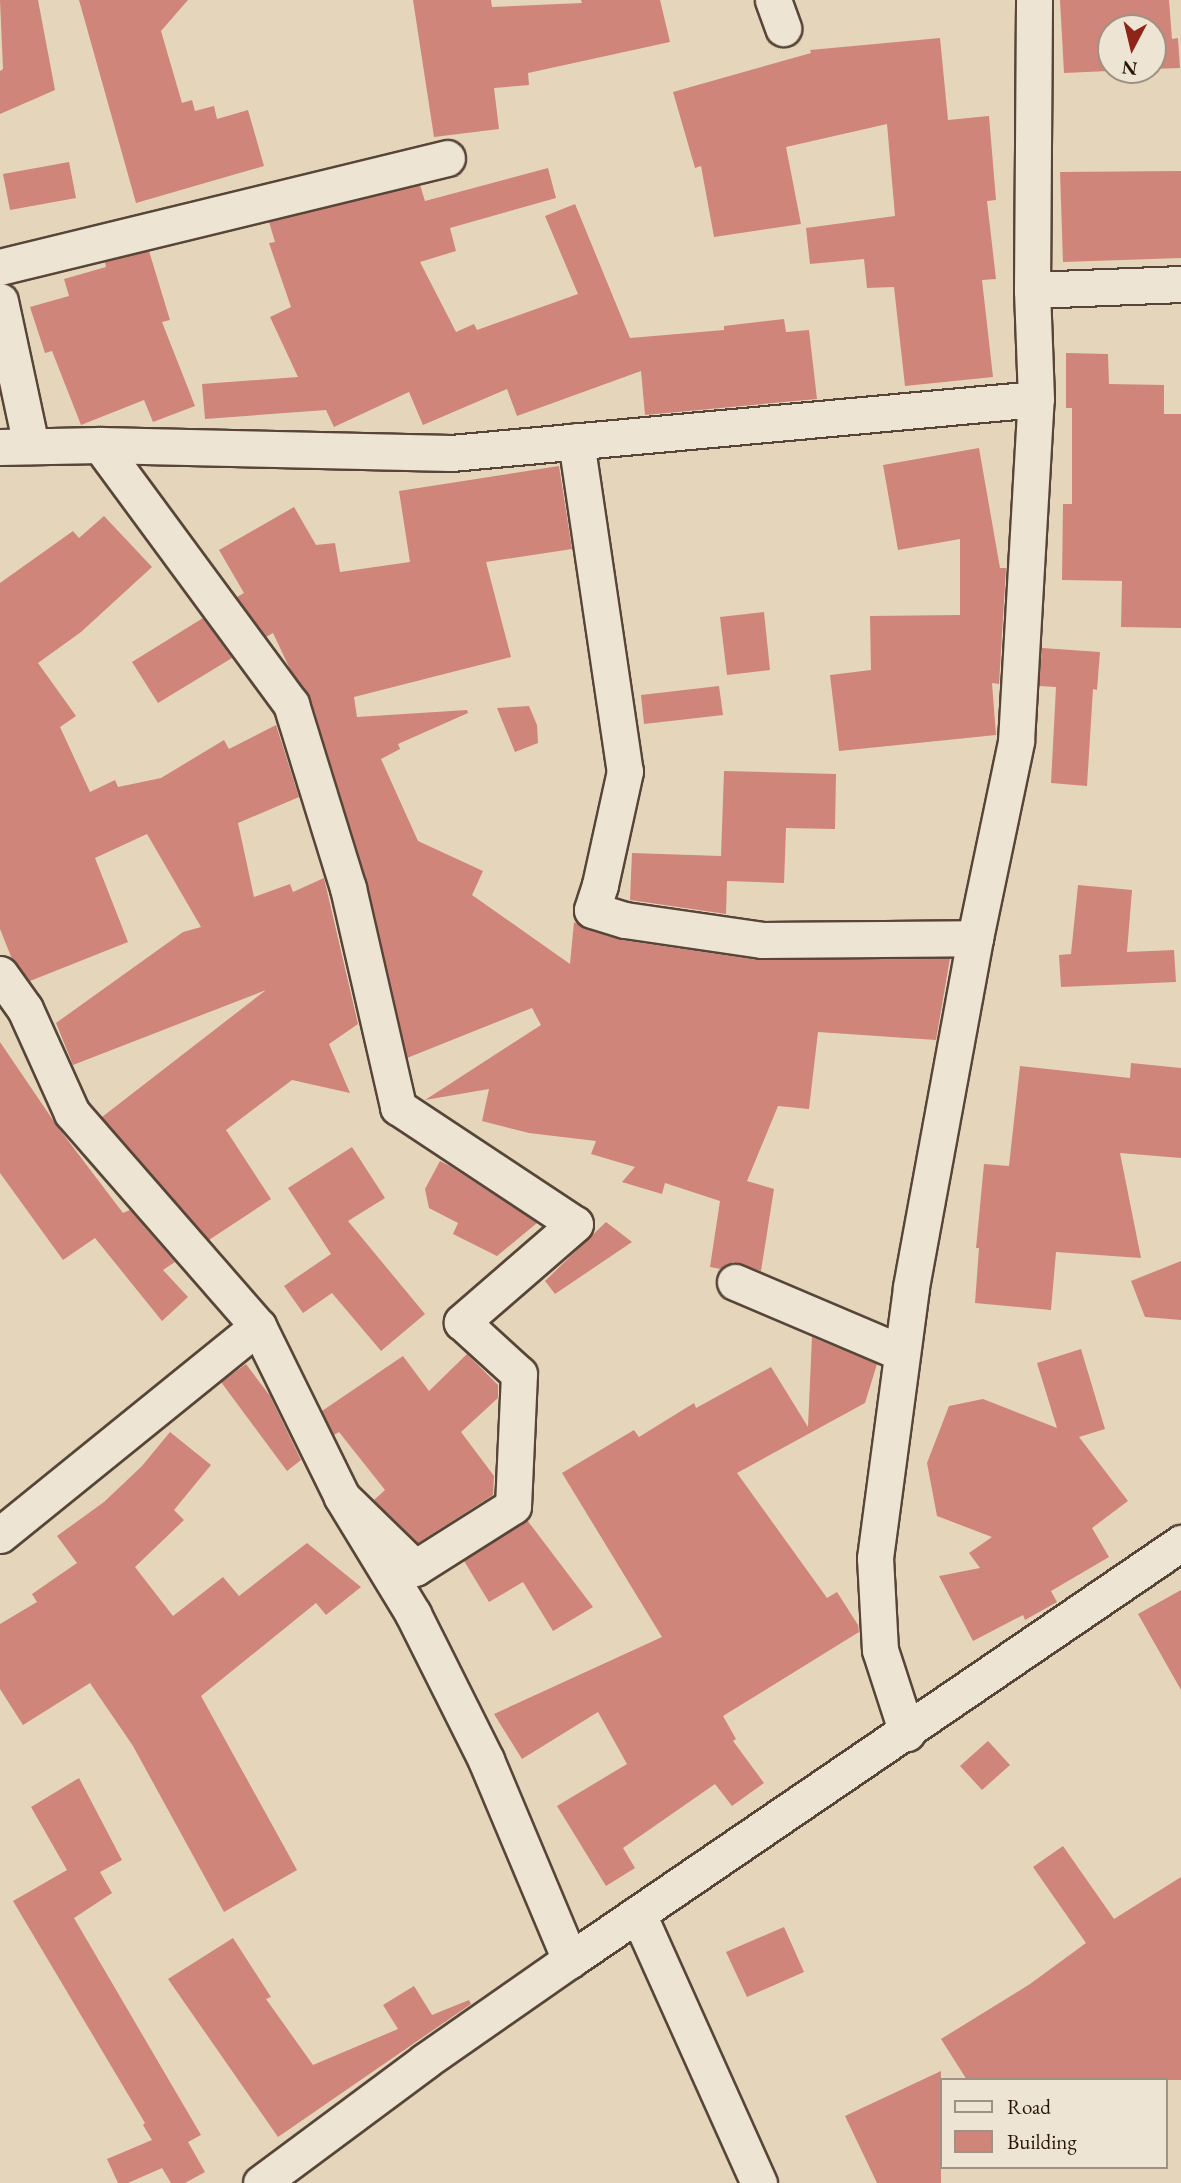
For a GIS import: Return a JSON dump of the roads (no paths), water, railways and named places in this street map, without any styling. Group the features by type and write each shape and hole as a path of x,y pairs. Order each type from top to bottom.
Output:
{"street":[{"path":"907,1733 880,1650 876,1558 902,1353 975,938 1016,741 1036,399 1032,290 1034,0"},
{"path":"0,267 447,158"},
{"path":"1032,290 1181,284"},
{"path":"0,301 15,446 100,445 451,453 1036,399"},
{"path":"576,441 625,771 592,910 625,920 762,940 975,938"},
{"path":"100,445 291,704 348,888 398,1107 575,1224 462,1322 519,1374 513,1506 415,1568 342,1497"},
{"path":"0,974 13,1018 72,1114 258,1326 342,1497 413,1614 486,1760 570,1960"},
{"path":"735,1282 902,1353"},
{"path":"0,1535 258,1326"},
{"path":"261,2183 425,2061 570,1960 907,1733 1181,1543"},
{"path":"638,1914 759,2183"}]}
